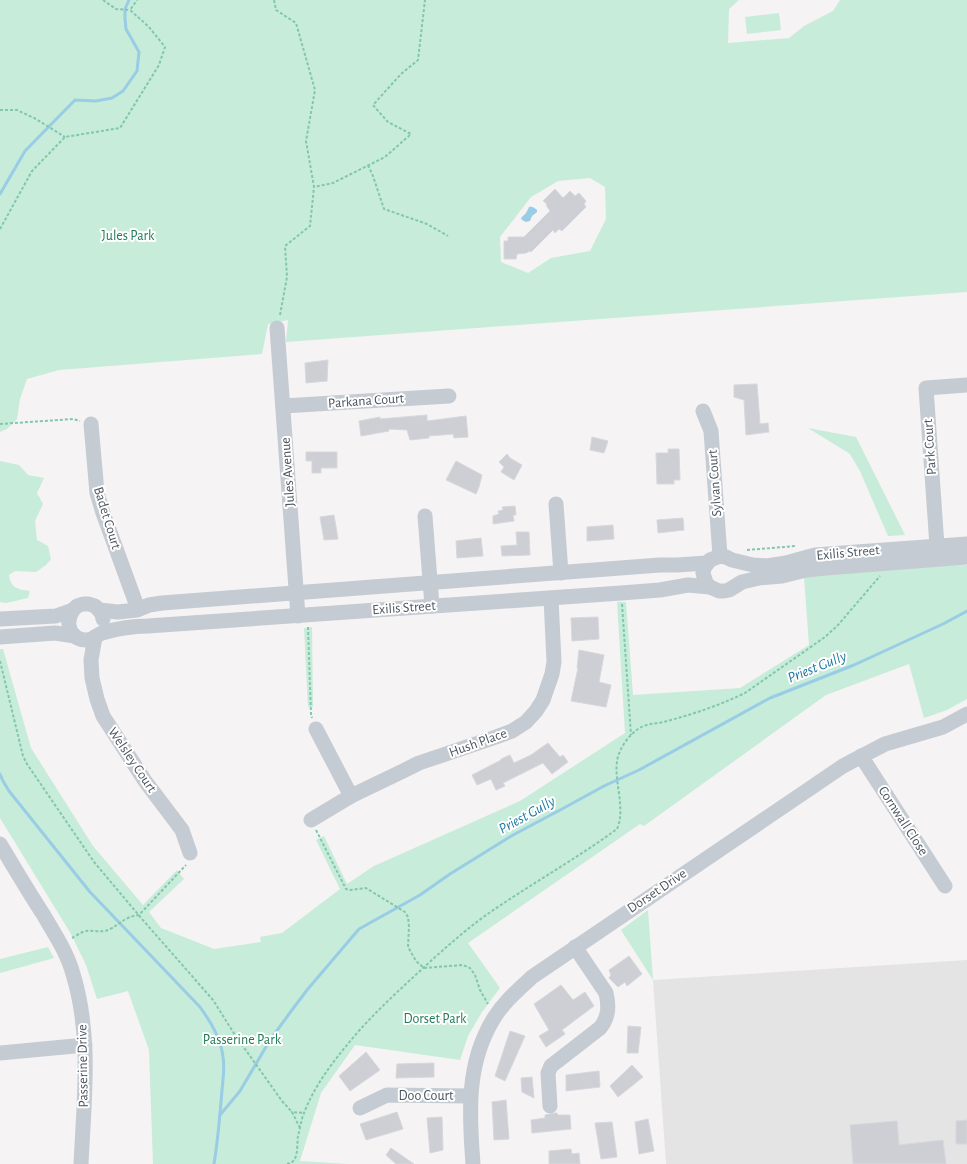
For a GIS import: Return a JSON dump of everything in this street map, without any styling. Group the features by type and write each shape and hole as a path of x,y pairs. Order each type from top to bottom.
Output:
{"street":[{"name":"Jules Avenue","path":"277,328 296,592 303,616"},
{"name":"Park Court","path":"937,546 926,388 967,385"},
{"name":"Parkana Court","path":"283,406 449,396"},
{"name":"Sylvan Court","path":"703,411 710,431 726,558"},
{"name":"Badet Court","path":"90,424 97,493 103,514 138,609"},
{"path":"556,504 561,573"},
{"path":"425,516 432,606"},
{"name":"Exilis Street","path":"0,619 56,616 73,610 77,606 83,604 89,604 99,610 118,612 162,603 660,565 707,563 715,557 726,558 753,565 767,566 786,564 815,555 967,544"},
{"path":"726,558 736,564 738,570 739,576 733,587"},
{"name":"Exilis Street","path":"0,637 55,633 88,637 118,628 133,626 303,616 621,593 660,590 688,585 710,587 719,591 724,591 742,582 759,578 782,576 806,570 967,558"},
{"path":"707,563 703,573 706,584 710,587"},
{"name":"Hush Place","path":"311,820 351,796 420,763 512,731 526,722 543,700 552,674 554,662 551,598"},
{"path":"73,610 68,620 68,626 71,631 88,637 102,630 104,625 102,614 99,610"},
{"name":"Welsley Court","path":"88,637 92,678 103,716 145,781 182,830 190,853"},
{"name":"Dorset Drive","path":"473,1164 470,1096 473,1073 481,1042 497,1013 510,997 532,977 575,947 843,766 885,744 943,727 967,714"},
{"path":"316,729 351,796"},
{"name":"Cornwall Close","path":"861,756 945,886"},
{"name":"Passerine Drive","path":"0,844 60,943 73,972 82,1009 85,1045 86,1074 81,1164"},
{"path":"550,1106 548,1073 551,1066 600,1028 605,1021 608,1012 608,1000 606,993 575,947"},
{"path":"0,1053 85,1045"},
{"name":"Doo Court","path":"360,1108 387,1096 470,1096"}],"path":[{"path":"0,229 32,172 65,137 120,128 159,66 166,47 149,27 130,10 116,8 103,0"},
{"path":"130,10 137,0"},
{"path":"274,0 276,10 296,22 315,90 306,141 314,187 310,226 285,246 287,277 277,328"},
{"path":"314,187 333,183 386,157 411,134 388,122 373,104 401,74 418,60 425,0"},
{"path":"0,110 17,110 36,119 65,137"},
{"path":"368,165 384,209 427,224 448,236"},
{"path":"0,424 73,419 90,424"},
{"path":"287,1164 294,1161 296,1156 298,1135 304,1113 321,1078 370,1018 453,941 487,914 573,860 617,828 620,814 616,772 617,760 628,738 638,728 666,722 745,693 825,637 838,625 873,586 887,563"},
{"path":"621,593 632,735"},
{"path":"303,616 311,714 316,729"},
{"path":"0,661 23,756 27,764 94,862 213,1000 234,1035 282,1101 292,1112 300,1128"},
{"path":"311,820 346,889 366,888 405,912 408,917 409,926 408,947 416,961 424,968 463,965 470,968 480,990 488,1003 497,1013"},
{"path":"60,943 85,931 106,931 122,920 131,916 139,915 186,866 190,853"},
{"path":"292,1112 304,1113"}],"shaded area":[{"path":"967,960 967,1164 666,1164 653,980"}],"green space":[{"name":"Jules Park","path":"0,0 739,0 729,9 728,43 789,38 804,26 833,11 840,0 967,0 967,292 286,342 288,320 268,324 262,354 59,370 27,379 20,399 17,419 7,429 0,432","holes":["590,178 605,187 606,219 590,251 551,258 528,273 501,262 500,237 531,197 558,181"]},
{"path":"779,13 781,30 747,34 745,17"},
{"path":"808,428 856,437 905,535 888,536 860,471 850,454"},
{"path":"0,461 19,465 28,475 44,478 37,493 43,504 35,521 37,540 48,546 51,559 46,565 36,572 15,571 9,575 13,586 30,591 28,598 6,603 0,602"},
{"name":"Passerine Park","path":"967,565 967,699 947,710 924,718 909,664 826,695 644,826 640,824 468,943 500,988 482,1012 468,1036 460,1060 355,1045 321,1093 300,1161 348,1164 153,1164 149,1050 128,991 97,999 86,965 71,934 0,818 0,649 3,649 31,748 93,846 143,905 177,870 184,879 149,912 161,928 214,949 261,942 260,937 282,933 340,889 316,840 324,836 347,884 374,866 520,801 625,733 617,602 626,602 633,695 740,688 809,645 804,577 885,567"},
{"path":"312,627 313,707 308,707 304,628"},
{"path":"648,910 653,980 621,930"},
{"path":"48,947 54,958 0,973 0,959"}],"water":[{"path":"529,207 533,207 537,210 537,212 532,216 530,221 526,222 521,218"}],"building":[{"path":"555,189 563,198 570,191 575,196 579,193 586,201 584,204 586,207 562,231 559,229 555,233 553,230 531,252 517,254 516,259 504,259 504,241 508,241 508,237 524,237 550,211 546,205 547,204 543,201"},
{"path":"328,360 327,381 306,383 305,363"},
{"path":"757,384 760,424 768,423 769,432 746,435 744,400 734,397 734,385"},
{"path":"427,415 427,421 466,416 468,437 454,438 453,434 429,436 429,438 410,440 407,430 389,429 389,431 361,436 359,421 380,417 380,419"},
{"path":"592,437 608,441 604,453 590,450"},
{"path":"668,449 679,449 680,480 674,480 674,484 657,484 656,453 668,453"},
{"path":"306,452 337,452 337,468 321,468 321,473 312,473 312,461 306,461"},
{"path":"507,454 510,458 522,465 514,480 501,472 504,467 499,462"},
{"path":"456,461 482,475 476,494 446,480"},
{"path":"515,506 516,515 513,515 514,521 493,524 493,516 499,514 498,511 503,510 502,507"},
{"path":"334,515 338,539 324,540 320,517"},
{"path":"683,518 684,530 658,533 657,520"},
{"path":"613,525 614,539 587,541 587,527"},
{"path":"516,532 529,532 530,555 502,556 501,546 517,545"},
{"path":"481,538 483,556 457,558 456,541"},
{"path":"598,617 599,639 572,641 571,618"},
{"path":"579,650 604,655 599,682 611,685 606,707 571,701 578,668"},
{"path":"548,743 560,757 563,755 568,762 552,774 543,763 503,783 505,786 496,790 491,779 477,785 472,775 510,755 514,763 531,755"},
{"path":"629,956 642,974 627,986 625,982 618,987 609,978 611,975 609,970"},
{"path":"561,985 573,1000 585,992 594,1006 562,1030 565,1034 546,1047 539,1036 549,1030 534,1004"},
{"path":"628,1026 641,1027 638,1053 627,1053"},
{"path":"510,1031 525,1036 505,1081 495,1076"},
{"path":"366,1052 380,1070 350,1091 339,1076"},
{"path":"434,1063 434,1077 396,1078 397,1064"},
{"path":"632,1065 643,1077 618,1097 610,1086"},
{"path":"599,1071 600,1087 566,1091 566,1075"},
{"path":"532,1077 534,1098 522,1092 521,1078"},
{"path":"506,1100 509,1139 494,1140 492,1102"},
{"path":"397,1112 403,1129 366,1140 360,1124"},
{"path":"555,1113 558,1115 570,1115 571,1129 532,1133 531,1120 545,1118 545,1115"},
{"path":"442,1117 443,1150 430,1153 427,1118"},
{"path":"648,1119 654,1151 639,1154 635,1122"},
{"path":"967,1120 967,1144 956,1144 956,1121"},
{"path":"897,1121 899,1145 943,1140 946,1164 853,1164 850,1125"},
{"path":"612,1122 617,1157 601,1159 595,1123"},
{"path":"391,1148 414,1164 396,1164 386,1155"},
{"path":"571,1149 572,1154 579,1153 580,1164 549,1164 549,1151"}],"waterway":[{"path":"0,194 25,151 75,100 96,101 112,98 123,91 137,71 139,52 126,29 125,9 129,0"},
{"name":"Priest Gully","path":"220,1115 240,1091 270,1040 292,1010 359,929 420,895 450,874 513,835 604,786 639,770 770,698 854,665 943,624 967,611"},
{"path":"0,774 9,791 90,892 200,1007 211,1024 220,1043 224,1065 219,1127 214,1164"}],"park label":[{"name":"Dorset Park","path":"435,1019"}]}
